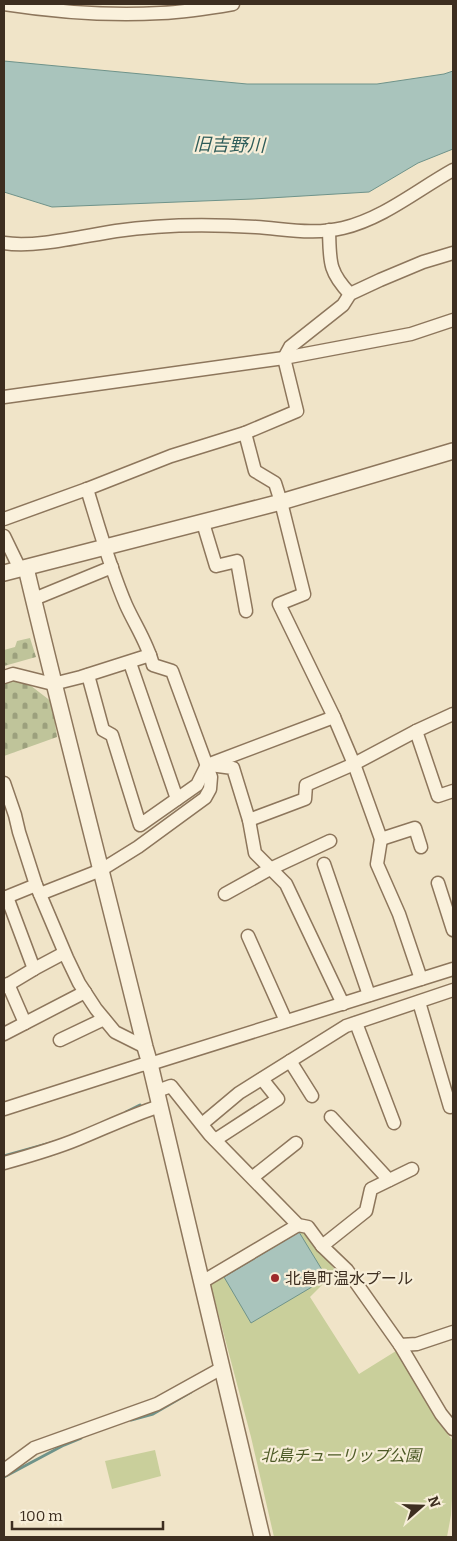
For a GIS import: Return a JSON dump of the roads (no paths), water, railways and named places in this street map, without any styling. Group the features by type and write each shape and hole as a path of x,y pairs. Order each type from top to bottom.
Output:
{"street":[{"path":"4,4 63,11 124,14 163,13 233,4"},
{"path":"4,243 29,244 119,231 197,224 259,227 300,232 329,230 360,224 377,216 453,170"},
{"path":"329,230 331,264 339,282 350,294"},
{"path":"4,519 171,456 245,433 297,411 284,358 290,347 343,305 350,294 414,266 453,253"},
{"path":"4,397 284,358 411,334 453,320"},
{"path":"245,433 255,471 275,483 304,594 280,604 334,717 354,764 381,839 377,864 399,914 421,980"},
{"path":"4,573 281,502 453,451"},
{"path":"34,969 7,900 101,870 138,847 205,798 210,789 211,777 208,765 172,671 153,665 126,605 105,548 87,489"},
{"path":"203,523 216,566 237,561 246,611"},
{"path":"4,536 23,569 34,599 53,684 150,1064 262,1537"},
{"path":"34,599 112,567"},
{"path":"4,677 13,674 53,684 150,655"},
{"path":"130,662 178,799"},
{"path":"88,675 104,730 112,735 140,825 197,785 208,765 334,717"},
{"path":"249,820 305,799 306,785 354,764 416,731 453,714"},
{"path":"416,731 438,796 453,791"},
{"path":"208,765 233,768 249,820 255,853 286,884 343,1004"},
{"path":"4,783 38,890 64,953 85,992 115,1032 145,1047"},
{"path":"381,839 414,828 421,847"},
{"path":"225,894 270,869 330,841"},
{"path":"324,864 369,996"},
{"path":"438,883 453,930"},
{"path":"248,936 286,1021"},
{"path":"25,1023 6,985 64,953"},
{"path":"4,1109 453,969"},
{"path":"202,1124 239,1093 346,1026 453,990"},
{"path":"5,1029 25,1023 85,992"},
{"path":"419,1002 450,1107"},
{"path":"60,1040 104,1019"},
{"path":"356,1023 394,1123"},
{"path":"290,1061 312,1096"},
{"path":"215,1140 278,1099 262,1079"},
{"path":"4,1163 77,1140 137,1113 172,1086 215,1140 298,1225 308,1227 322,1246 347,1270 400,1345 441,1414 453,1429"},
{"path":"331,1117 389,1180"},
{"path":"253,1178 296,1144"},
{"path":"322,1246 366,1211 371,1189 412,1169"},
{"path":"202,1282 298,1225"},
{"path":"400,1345 417,1344 453,1332"},
{"path":"4,1470 34,1448 157,1404 222,1368"}],"water":[{"name":"旧吉野川","path":"4,61 247,84 377,84 453,71 453,149 418,163 369,192 253,199 52,207 4,192"},
{"name":"北島町温水プール","path":"299,1232 327,1278 251,1323 224,1277"}],"waterway":[{"path":"126,1112 140,1105"},
{"path":"4,1156 54,1142"},
{"path":"131,1420 153,1414 191,1392"},
{"path":"4,1477 81,1438"}],"place":[{"name":"北島町温水プール","path":"275,1278"}],"park label":[{"name":"北島チューリップ公園","path":"341,1455"}]}
